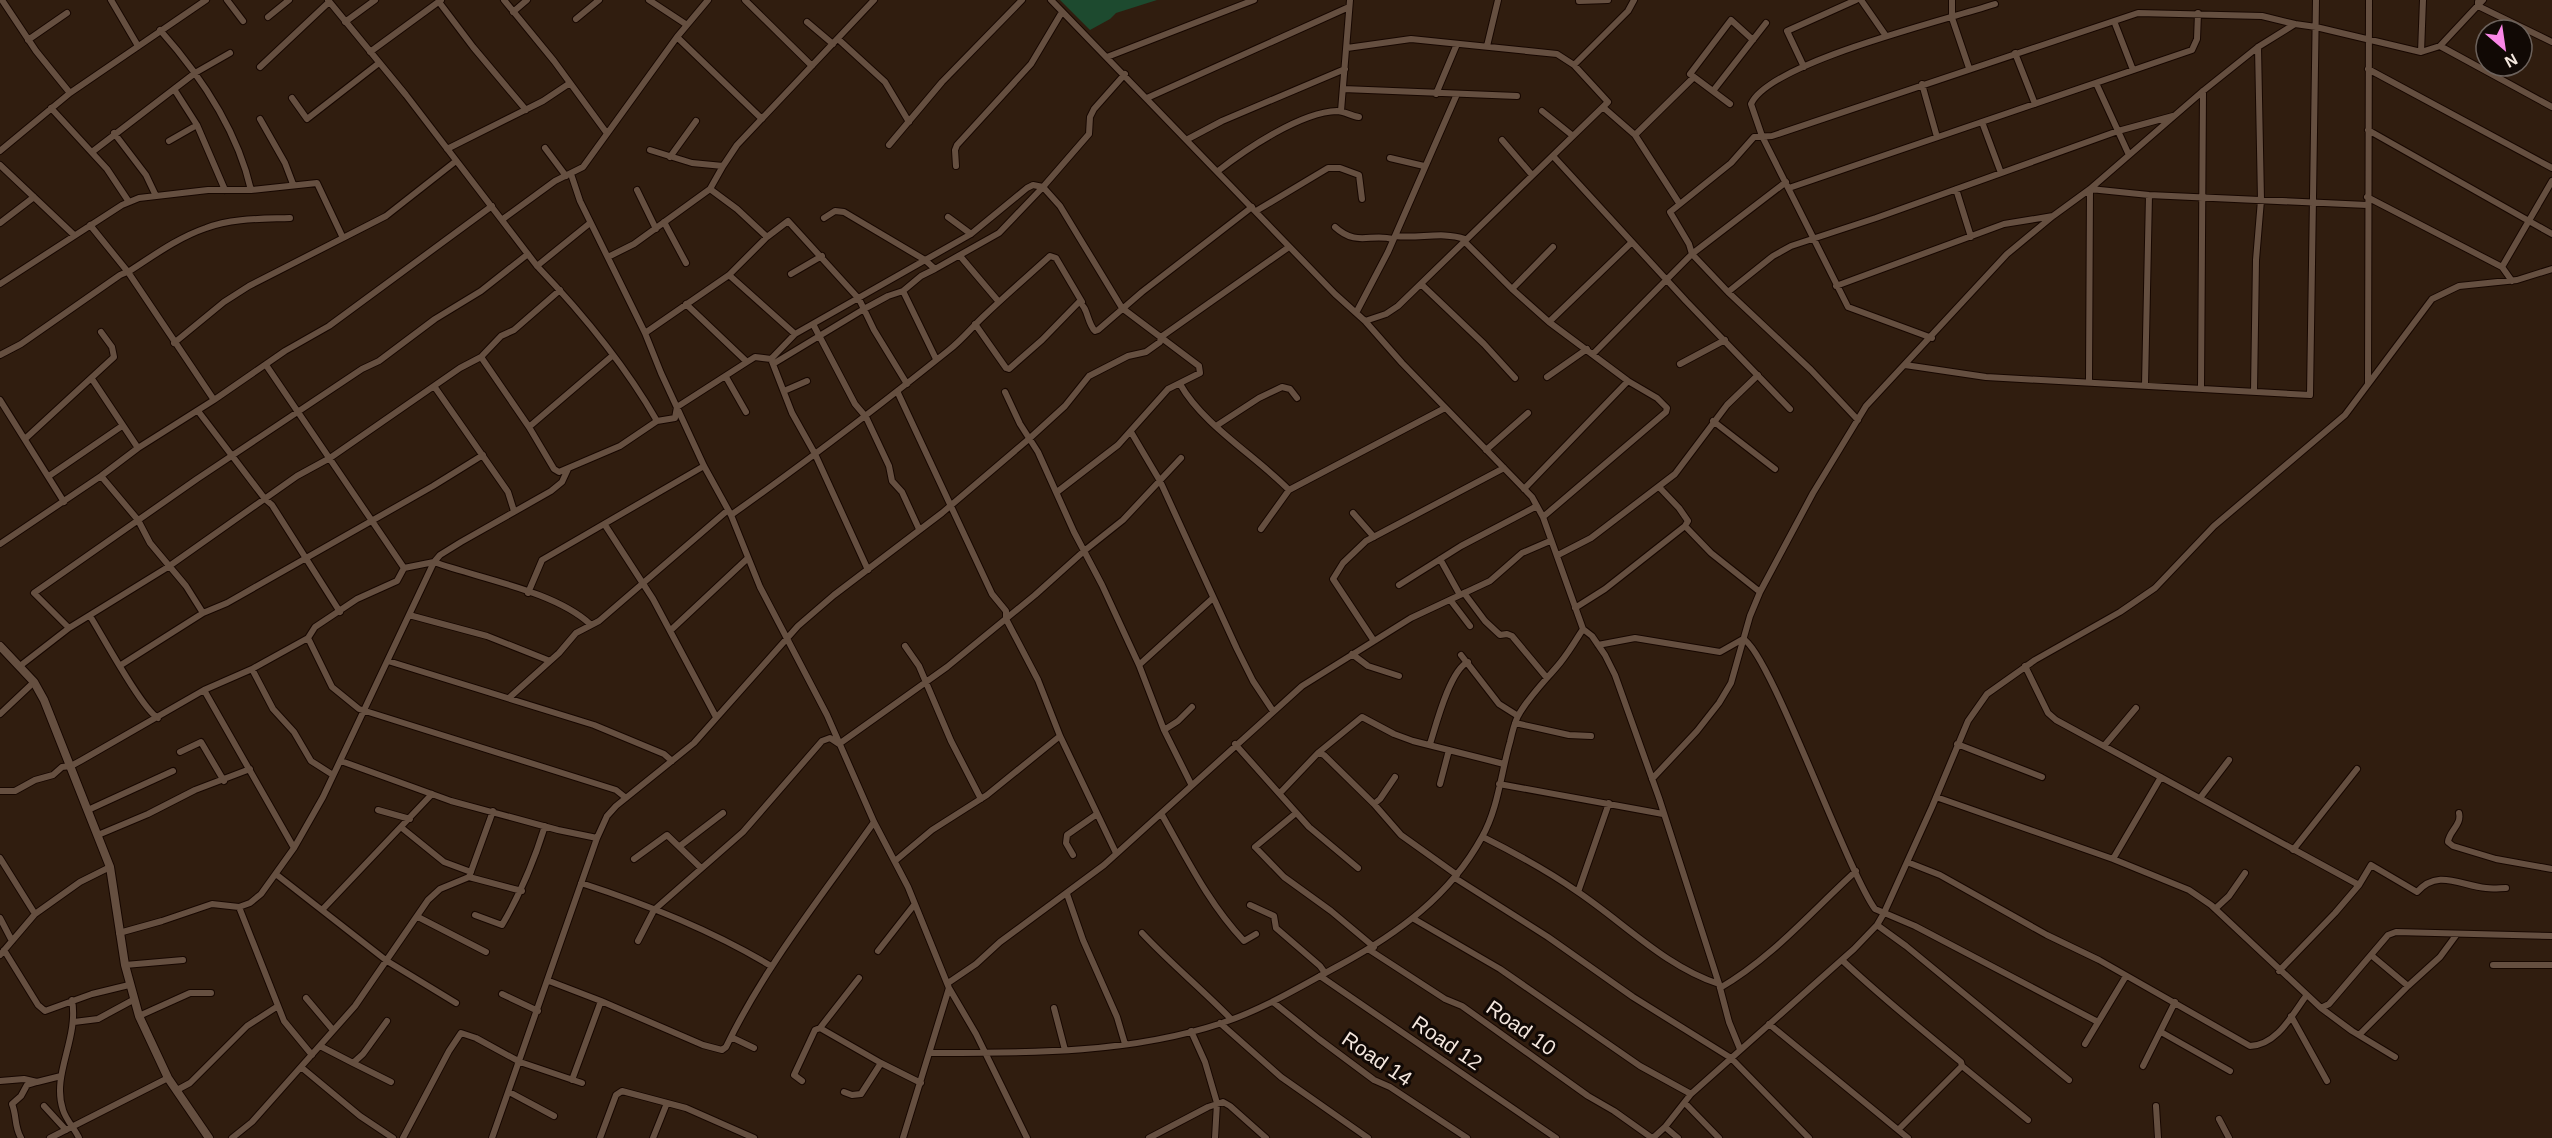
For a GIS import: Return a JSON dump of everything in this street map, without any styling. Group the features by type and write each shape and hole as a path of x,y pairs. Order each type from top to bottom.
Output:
{"street":[{"path":"2,0 28,40 70,93"},
{"path":"111,0 138,46"},
{"path":"0,151 70,93 206,0"},
{"path":"227,0 243,21"},
{"path":"268,17 289,0"},
{"path":"345,22 375,0"},
{"path":"504,0 606,132"},
{"path":"513,12 527,0"},
{"path":"576,19 599,0"},
{"path":"649,0 687,25"},
{"path":"502,219 555,181 583,166 677,37 708,0"},
{"path":"608,257 620,253 656,230 710,189 737,145 874,0"},
{"path":"888,145 942,82 1022,0"},
{"path":"1051,0 1188,139 1289,247 1365,321 1538,506 1550,541 1558,555 1583,629 1598,645 1615,675 1664,814 1720,986 1729,1022 1740,1049"},
{"path":"1107,57 1254,0"},
{"path":"1487,46 1498,0"},
{"path":"1579,2 1608,0"},
{"path":"1574,65 1628,11 1634,0"},
{"path":"1804,67 1787,32 1856,0"},
{"path":"1862,0 1886,36"},
{"path":"1953,0 1952,18 1970,68"},
{"path":"1905,365 1986,377 2310,394 2316,0"},
{"path":"2368,384 2369,0"},
{"path":"2421,52 2423,0"},
{"path":"1858,420 1811,370 1728,292 1692,254 1689,244 1670,212 1731,163 1754,137 1772,136 2138,13 2262,16 2421,52 2440,46 2483,0"},
{"path":"260,67 329,1 537,266 560,290 612,356 657,421"},
{"path":"370,52 440,1 482,58 526,110"},
{"path":"749,1 812,66"},
{"path":"1147,98 1350,3 1341,111"},
{"path":"2478,3 2552,42"},
{"path":"1932,338 1848,307 1762,136 1751,104 1756,94 1804,67 1886,36 1995,4"},
{"path":"956,166 957,145 1031,64 1062,12"},
{"path":"28,40 67,13"},
{"path":"1547,377 1590,351 1692,254 1787,185 2192,51 2197,39 2198,13"},
{"path":"1730,104 1690,74 1731,20 1753,40"},
{"path":"2114,21 2133,70"},
{"path":"807,22 836,42 885,82 909,122"},
{"path":"1713,91 1766,23"},
{"path":"1652,779 1719,703 1731,683 1743,639 1760,592 1813,493 1866,406 1932,338 2007,254 2090,189 2203,91 2258,47 2295,24"},
{"path":"160,30 195,73 231,130 247,172 251,190"},
{"path":"677,37 762,119"},
{"path":"1347,48 1411,39 1557,54 1574,65 1608,102 1421,284 1386,314 1365,321"},
{"path":"1436,94 1457,44"},
{"path":"2440,46 2552,107"},
{"path":"2254,391 2256,260 2262,200 2258,47"},
{"path":"92,152 195,73 230,52"},
{"path":"2015,53 2035,104"},
{"path":"292,98 307,119 379,63"},
{"path":"1188,139 1222,121 1345,69"},
{"path":"2368,69 2552,168"},
{"path":"481,357 529,427 554,469 559,472 568,469 620,446 657,421 675,418 677,407 755,357 772,361 888,296 903,291 921,276 999,232 1043,188 1089,134 1090,117 1094,109 1125,75"},
{"path":"1635,135 1694,77"},
{"path":"447,149 526,110 570,83"},
{"path":"2096,83 2129,155"},
{"path":"1922,84 1937,137"},
{"path":"174,89 197,124 225,190"},
{"path":"1343,89 1517,96"},
{"path":"2201,388 2203,91"},
{"path":"1356,313 1394,238 1457,94"},
{"path":"51,108 92,152 129,202"},
{"path":"1604,108 1635,135 1679,203"},
{"path":"1218,171 1257,142 1313,116 1341,111 1359,117"},
{"path":"1542,111 1573,136"},
{"path":"1728,292 1773,256 1791,246 2118,131 2176,115"},
{"path":"260,119 285,163 293,184"},
{"path":"670,157 696,121"},
{"path":"1982,122 2001,173"},
{"path":"169,141 197,124"},
{"path":"2368,130 2552,234"},
{"path":"114,133 146,175 156,196"},
{"path":"1502,140 1532,175"},
{"path":"545,148 569,175 590,223 645,333 704,466 729,513 787,640 895,861 948,986 986,1054 1027,1138"},
{"path":"650,150 692,163 723,166"},
{"path":"1553,156 1790,409"},
{"path":"1390,158 1425,166"},
{"path":"174,343 224,302 261,278 386,216 456,161"},
{"path":"0,165 74,235"},
{"path":"509,698 550,661 576,633 599,621 729,513 790,475 883,402 898,393 957,343 1050,256 1056,258 1082,302 1095,331 1122,308 1254,209 1328,168 1340,168 1359,175 1362,199"},
{"path":"2502,267 2552,181"},
{"path":"0,284 129,202 156,196 251,190 293,184 318,184 344,238"},
{"path":"772,361 795,334 971,234 1027,188 1033,185 1043,188 1060,206 1122,308 1200,368 1200,372 1163,394 1131,432 1108,454 1057,492"},
{"path":"710,189 737,209 767,237"},
{"path":"1956,189 1971,237"},
{"path":"2090,189 2149,195 2367,205"},
{"path":"2089,382 2090,189"},
{"path":"637,190 656,230"},
{"path":"2145,385 2149,195"},
{"path":"0,223 34,197"},
{"path":"2367,197 2502,267 2512,281"},
{"path":"0,544 64,502 138,448 328,326 492,206"},
{"path":"824,218 835,211 844,212 935,269"},
{"path":"948,216 971,234"},
{"path":"1836,286 2004,224 2054,216"},
{"path":"0,355 21,344 120,275 167,247 206,228 237,221 290,218"},
{"path":"645,333 729,274 767,237 788,221 859,299 874,330 907,384"},
{"path":"664,222 686,262"},
{"path":"537,266 590,223"},
{"path":"90,225 128,272 214,400"},
{"path":"1335,227 1343,234 1355,239 1435,234 1455,236 1464,240 1512,289 1549,322 1628,381 1665,404 1666,412 1543,517"},
{"path":"1549,322 1632,242"},
{"path":"492,1138 549,981 597,838 607,816 694,743 807,617 952,505 1065,406 1089,376 1128,356 1146,352 1160,342 1161,337 1289,247"},
{"path":"1512,289 1553,247"},
{"path":"69,628 34,593 298,411 362,369 379,361 435,319 481,291 528,254"},
{"path":"791,274 822,256"},
{"path":"960,256 999,302"},
{"path":"1652,1138 1665,1127 1691,1094 1842,960 1877,925 1907,862 1957,744 1968,721 1987,694 2025,666 2120,612 2155,588 2214,526 2345,415 2432,299 2459,286 2512,281 2552,269"},
{"path":"729,274 795,334"},
{"path":"1421,284 1515,378"},
{"path":"20,666 69,628 168,567 297,476 330,458 434,386 481,357 501,336 514,330 560,290"},
{"path":"903,291 936,359"},
{"path":"975,324 1009,369 1042,340 1075,304 1082,302"},
{"path":"686,304 747,362"},
{"path":"813,324 855,404 866,417 889,466 892,480 903,492 919,529"},
{"path":"25,439 114,357 112,347 101,332"},
{"path":"1680,364 1725,340"},
{"path":"529,427 612,356"},
{"path":"772,361 792,413 815,454 868,570"},
{"path":"266,365 404,568"},
{"path":"1558,555 1591,538 1659,487 1682,466 1713,422 1742,389 1758,375"},
{"path":"726,377 746,412"},
{"path":"92,379 138,448"},
{"path":"784,391 807,381"},
{"path":"1524,489 1628,381"},
{"path":"1180,384 1199,410 1289,490"},
{"path":"434,386 508,492 514,511"},
{"path":"1216,426 1259,398 1282,387 1290,389 1297,398"},
{"path":"1005,392 1102,585 1139,665 1164,730 1191,784"},
{"path":"898,393 992,594 1006,611 1006,619 1038,680 1060,736 1116,853"},
{"path":"0,400 64,502"},
{"path":"1261,529 1289,490 1445,408"},
{"path":"198,411 272,505 340,612"},
{"path":"1486,450 1528,413"},
{"path":"1713,422 1774,469"},
{"path":"49,476 122,426"},
{"path":"1131,432 1160,481 1253,681 1273,711"},
{"path":"121,665 203,613 433,486 483,454"},
{"path":"839,744 925,682 1006,619 1123,520 1181,458"},
{"path":"528,593 542,560 704,466"},
{"path":"1374,641 1333,579 1343,563 1358,547 1374,537 1504,468"},
{"path":"119,933 212,904 238,907 250,903 261,894 277,875 294,848 341,761 409,615 434,568 434,562 440,555 562,482 568,469"},
{"path":"101,476 138,520 150,543 186,586 203,613"},
{"path":"1575,608 1605,589 1685,526 1688,521 1684,514 1659,487"},
{"path":"1399,585 1440,559 1538,506"},
{"path":"1353,513 1374,537"},
{"path":"605,525 670,630 716,717"},
{"path":"1685,526 1711,553 1760,592"},
{"path":"903,1138 948,986 1000,942 1067,894 1142,829 1162,815 1191,784 1302,686 1411,618 1441,603 1451,601 1495,578 1521,554 1550,541"},
{"path":"670,630 748,558"},
{"path":"1440,559 1462,594 1485,621 1500,635 1512,636 1547,678"},
{"path":"404,568 434,562 528,593 574,613 590,624"},
{"path":"0,791 15,791 35,780 53,775 62,767 71,766 204,690 252,669 308,638 315,627 357,599 397,581 404,568"},
{"path":"1139,665 1213,598"},
{"path":"1451,601 1470,626"},
{"path":"90,615 154,718"},
{"path":"409,615 487,636 550,661"},
{"path":"930,1053 986,1054 1065,1050 1125,1044 1191,1031 1231,1020 1273,1002 1371,948 1414,919 1456,877 1483,837 1490,819 1516,719 1583,629"},
{"path":"308,638 333,687 346,700 365,712 616,790 626,798"},
{"path":"1598,645 1635,638 1720,652 1743,639"},
{"path":"1743,639 1750,642 1769,680 1870,903 1875,909 1936,936 2098,1022"},
{"path":"0,646 34,682 44,700 110,867 125,965 139,1016 168,1078 209,1138"},
{"path":"905,646 919,666 945,722 951,741 981,799"},
{"path":"1352,654 1368,666 1399,676"},
{"path":"1461,656 1499,704 1516,719 1569,735 1591,736"},
{"path":"388,661 481,692 493,693 594,725 664,754 672,761"},
{"path":"1430,744 1452,683 1459,669 1468,662"},
{"path":"2025,666 2048,713 2359,885"},
{"path":"252,669 273,709 294,732 310,761 333,775"},
{"path":"0,714 34,682"},
{"path":"204,690 294,848"},
{"path":"1164,730 1178,721 1192,707"},
{"path":"2104,746 2136,708"},
{"path":"1280,793 1362,717 1413,741 1504,764"},
{"path":"895,861 932,830 957,812 981,799 1060,736"},
{"path":"638,940 654,910 750,826 822,741 830,738 839,744"},
{"path":"180,752 201,742 224,781"},
{"path":"1235,744 1315,833 1358,868"},
{"path":"1957,744 2042,777"},
{"path":"1440,784 1449,750"},
{"path":"1322,752 1374,804 1401,835 1456,877 1548,937 1633,997 1731,1058 1809,1138"},
{"path":"2200,798 2229,760"},
{"path":"341,761 432,794 545,826 597,838"},
{"path":"2293,850 2357,768"},
{"path":"98,835 166,806 195,790 224,781 250,769"},
{"path":"88,810 173,771"},
{"path":"1374,804 1395,777"},
{"path":"2113,859 2161,777"},
{"path":"1499,784 1664,814"},
{"path":"322,910 432,794"},
{"path":"1936,796 2113,859 2188,890 2215,909 2306,996 2358,1035 2395,1058"},
{"path":"1578,892 1609,803"},
{"path":"378,810 410,819"},
{"path":"232,1138 252,1122 355,1006 434,893 470,874 493,812"},
{"path":"680,846 723,813"},
{"name":"Road 10","path":"1296,813 1255,847 1284,877 1331,911 1371,948 1445,999 1462,1006 1588,1096 1652,1138"},
{"path":"2459,813 2458,824 2448,838 2448,842 2453,846 2496,859 2552,870"},
{"path":"1073,855 1066,843 1067,835 1097,814"},
{"path":"1162,815 1203,889 1221,915 1244,941 1256,934"},
{"path":"549,981 717,1049 726,1047 747,1005 771,966 874,822"},
{"path":"475,915 502,925 522,891 535,860 545,826"},
{"path":"402,828 444,862 480,878 522,891"},
{"path":"634,859 667,835 701,868"},
{"path":"1483,837 1578,892 1658,951 1720,986 1735,980 1779,944 1856,871"},
{"path":"0,858 35,914"},
{"path":"1907,862 1940,875 2175,1002 2250,1046 2267,1041 2281,1029 2306,996"},
{"path":"2279,971 2335,913 2359,885 2372,865 2417,892 2429,881 2440,879 2485,888 2506,888"},
{"path":"110,867 80,882 35,914 2,952 42,1010 49,1011 72,1000 129,985"},
{"path":"2215,909 2229,896 2245,873"},
{"path":"277,875 387,961 456,1003"},
{"path":"581,883 654,910 746,951 771,966"},
{"path":"1067,894 1083,940 1117,1017 1125,1044"},
{"path":"878,951 914,904"},
{"name":"Road 12","path":"1250,905 1274,916 1276,928 1320,966 1323,975 1556,1138"},
{"path":"238,907 284,1021 312,1054"},
{"path":"418,916 486,952"},
{"path":"0,918 12,941"},
{"path":"1414,919 1500,969 1640,1066 1691,1094"},
{"path":"1877,925 1906,946 2068,1080"},
{"path":"8,931 20,933"},
{"path":"2321,1008 2330,1005 2388,935 2396,932 2552,936"},
{"path":"1142,933 1171,964 1183,971 1231,1020"},
{"path":"2358,1035 2440,957 2457,934"},
{"path":"2371,955 2408,986"},
{"path":"125,965 183,960"},
{"path":"1842,960 1899,1013 1961,1062 1962,1066 2028,1120"},
{"path":"2493,965 2552,965"},
{"path":"2085,1044 2126,976"},
{"path":"802,1081 794,1075 815,1030 820,1028 859,978"},
{"path":"139,1016 190,993 211,993"},
{"path":"502,994 538,1011"},
{"path":"306,998 333,1030"},
{"path":"72,1000 74,1022 61,1076 62,1106 80,1138"},
{"path":"74,1022 98,1019 133,1000"},
{"path":"572,1080 601,1001"},
{"name":"Road 14","path":"1273,1002 1374,1080 1385,1084 1438,1117 1467,1138"},
{"path":"2143,1066 2175,1002"},
{"path":"177,1090 196,1077 248,1026 278,1006"},
{"path":"1054,1008 1065,1050"},
{"path":"2291,1016 2327,1081"},
{"path":"353,1063 363,1054 387,1021"},
{"path":"1220,1023 1281,1077 1368,1138"},
{"path":"1769,1024 1908,1138"},
{"path":"820,1028 921,1083"},
{"path":"1191,1031 1205,1062 1217,1103 1215,1138"},
{"path":"2161,1032 2230,1071"},
{"path":"403,1138 458,1034 465,1033 520,1062 582,1083"},
{"path":"731,1037 754,1048"},
{"path":"320,1046 391,1083"},
{"path":"844,1092 852,1095 861,1094 881,1063"},
{"path":"1899,1130 1962,1066"},
{"path":"301,1067 341,1101 393,1138"},
{"path":"21,1138 15,1126 16,1113 12,1104 21,1096 27,1085 61,1076"},
{"path":"50,1138 168,1078"},
{"path":"0,1081 24,1079 37,1082"},
{"path":"509,1092 554,1116"},
{"path":"600,1138 619,1092 667,1103 718,1120 754,1138"},
{"path":"1149,1138 1223,1102 1266,1138"},
{"path":"653,1138 667,1103"},
{"path":"1685,1103 1719,1138"},
{"path":"44,1106 66,1130"},
{"path":"2156,1106 2158,1138"},
{"path":"2219,1119 2229,1138"},
{"path":"1665,1127 1678,1138"}],"green space":[{"path":"1060,0 1157,0 1116,13 1090,30"}]}
